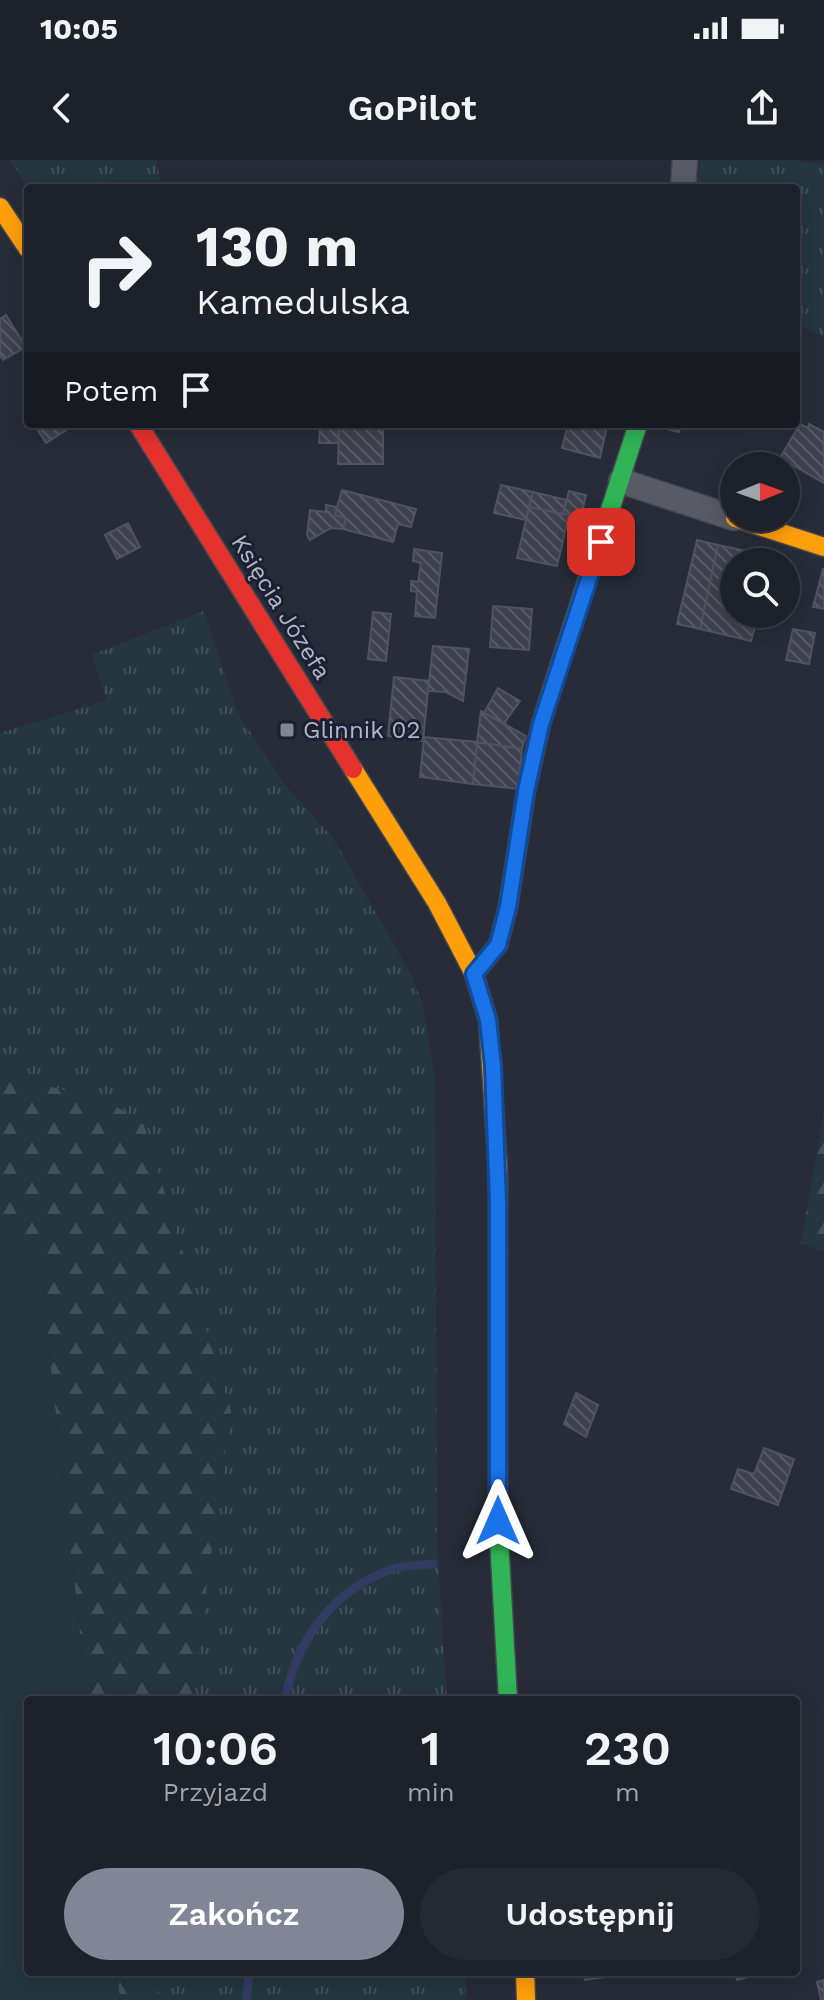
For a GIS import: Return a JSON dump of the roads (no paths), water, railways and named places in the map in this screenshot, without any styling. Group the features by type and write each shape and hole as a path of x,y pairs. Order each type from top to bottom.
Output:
{"main road":[{"path":"0,207 24,243"},
{"name":"Księcia Józefa","path":"141,428 437,903 474,974 488,1020 493,1066 498,1217 498,1521 508,1696"},
{"path":"474,974 498,945 508,907 526,791 541,724 637,428"},
{"path":"777,532 824,547"},
{"path":"525,1976 526,2000"}],"street":[{"path":"683,184 685,160"},
{"path":"621,481 720,513"}],"waterway":[{"path":"286,1696 309,1636 337,1602 374,1577 396,1568 433,1564"},
{"path":"246,2000 249,1976"}],"place":[{"name":"Glinnik 02","path":"287,730"}]}
